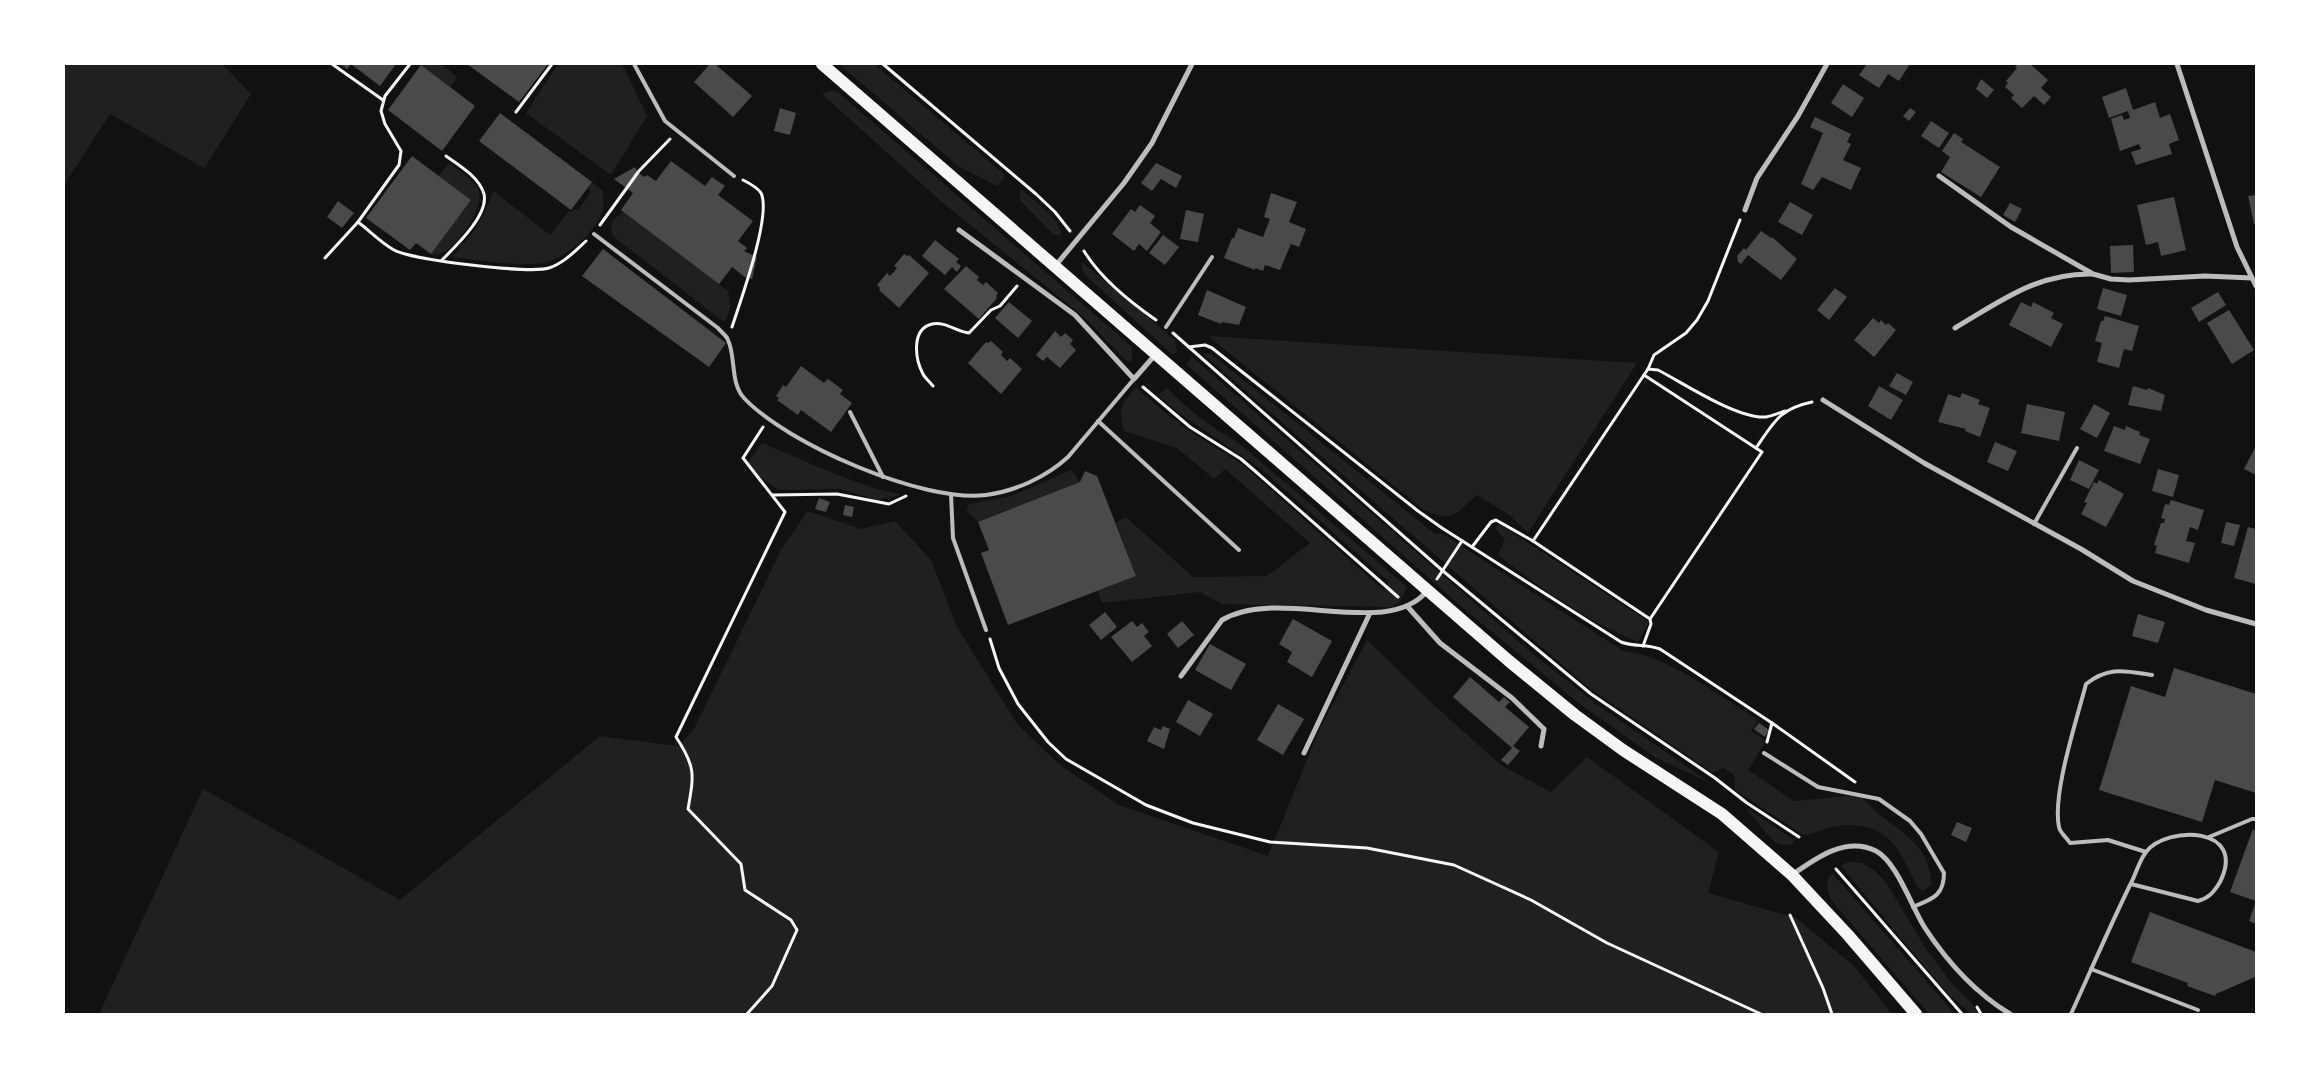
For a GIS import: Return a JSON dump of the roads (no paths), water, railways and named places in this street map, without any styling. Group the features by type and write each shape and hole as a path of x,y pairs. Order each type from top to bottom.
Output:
{"main road":[{"path":"822,64 1056,265 1156,355 1427,591 1575,715 1623,750 1722,814 1792,875 1848,935 1916,1014"}],"street":[{"path":"1056,265 1078,241 1124,183 1152,143 1192,64"},
{"path":"1745,210 1757,178 1798,116 1827,64"},
{"path":"2177,64 2237,247 2256,286"},
{"path":"1939,176 2011,227 2093,274 2111,279 2204,276 2252,278"},
{"path":"959,230 1075,315 1134,379 1156,355"},
{"path":"1955,328 2033,283 2063,276 2093,274"},
{"path":"1823,400 1924,463 2133,581 2206,610 2256,624"},
{"path":"1181,676 1222,620 1232,614 1275,608 1370,613 1407,606 1422,597 1427,591"},
{"path":"1407,606 1440,642 1512,698 1544,729 1541,746"},
{"path":"1304,753 1370,613"},
{"path":"1792,875 1820,855 1832,850 1865,847 1877,851 1891,865 1924,926 1953,967 1974,989 2010,1014"}],"lane":[{"path":"634,64 665,121 734,176"},
{"path":"594,234 718,328 728,340 734,373 742,396 768,420 824,451 883,477 921,489 951,494 985,495 1011,489 1034,480 1058,466 1068,457 1134,379"},
{"path":"1166,327 1212,257"},
{"path":"850,412 883,477"},
{"path":"1098,421 1239,550"},
{"path":"2034,524 2077,448"},
{"path":"951,494 953,538 986,630"},
{"path":"2146,852 2108,840 2070,843 2059,829 2058,807 2067,756 2086,684 2095,676 2117,669 2152,675"},
{"path":"1764,753 1818,787 1879,799 1910,821 1921,834 1944,873 1944,883 1941,891 1932,899 1913,907"},
{"path":"2209,837 2256,819"},
{"path":"2072,1014 2091,969 2146,852 2160,841 2192,833 2209,837 2218,843 2225,854 2226,866 2215,891 2207,898 2198,901 2190,901 2131,884"},
{"path":"2091,969 2198,1010"}]}
